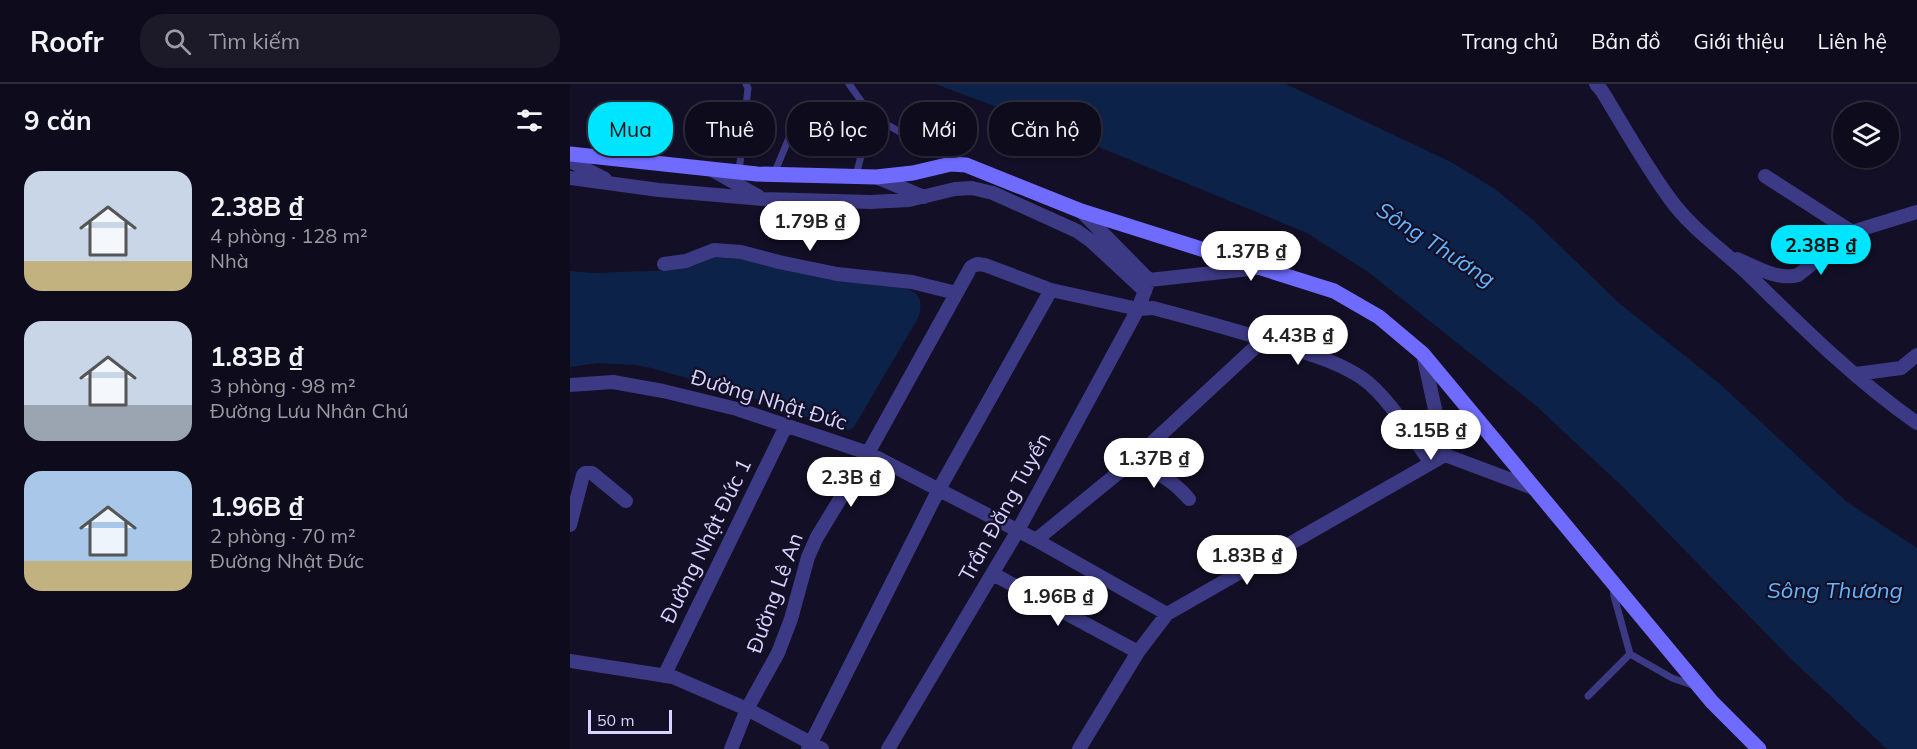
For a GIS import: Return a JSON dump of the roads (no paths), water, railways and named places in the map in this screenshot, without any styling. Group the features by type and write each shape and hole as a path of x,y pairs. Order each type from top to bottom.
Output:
{"street":[{"path":"1596,84 1670,200 1691,224 1743,270 1804,330 1893,406 1917,423"},
{"path":"570,154 739,172 876,177 913,173 951,164 966,165 1081,211 1334,291 1379,317 1423,354 1701,689 1759,749"},
{"path":"570,161 615,184"},
{"path":"711,169 763,199"},
{"path":"1765,176 1852,232"},
{"path":"876,177 924,197"},
{"path":"570,178 763,199 871,202 909,200 955,189 972,188 993,193 1077,231 1147,286 1263,268"},
{"path":"1081,211 1147,286"},
{"path":"1724,254 1767,271 1790,277 1798,275 1852,232 1917,212"},
{"path":"664,264 686,261 714,250 741,252 837,274 912,282 956,293"},
{"name":"Đường Lê An","path":"731,749 747,709 778,653 791,619 799,583 812,547 830,512 868,453 971,267 980,264 1051,290"},
{"name":"Trần Đăng Tuyển","path":"888,749 1017,532 1138,309 1147,286"},
{"path":"570,661 673,677 747,709 814,747 938,491 1051,290 1138,309 1168,312 1264,339 1334,362 1364,379 1400,420 1431,463"},
{"path":"1036,540 1129,464 1264,339"},
{"path":"1423,354 1445,455"},
{"path":"1856,374 1901,368 1917,355"},
{"name":"Đường Nhật Đức","path":"570,384 613,382 631,384 737,409 868,453 1036,540 1167,614"},
{"name":"Đường Nhật Đức 1","path":"664,676 786,426"},
{"path":"1079,749 1138,652 1167,614 1445,455"},
{"path":"1445,455 1533,488"},
{"path":"1129,464 1174,482 1190,499"},
{"path":"570,525 585,473 592,472 626,501"},
{"path":"993,574 1138,652"}],"lane":[{"path":"739,172 748,88 746,84"},
{"path":"849,84 862,102"},
{"path":"774,174 787,143"},
{"path":"856,176 861,156"},
{"path":"1613,581 1614,596 1630,654 1672,678 1701,689"},
{"path":"1588,696 1630,654"}],"water":[{"name":"Sông Thương","path":"935,84 1286,84 1453,163 1495,189 1533,220 1619,303 1720,384 1847,502 1917,548 1917,749 1887,749 1791,659 1625,489 1534,404 1368,272 1307,233 1101,148 1101,102 989,102 989,104"},
{"path":"714,257 741,259 890,284 915,293 920,302 918,318 854,427 849,430 841,429 736,392 651,368 598,363 570,367 570,271 594,273 676,270 694,266"}]}
